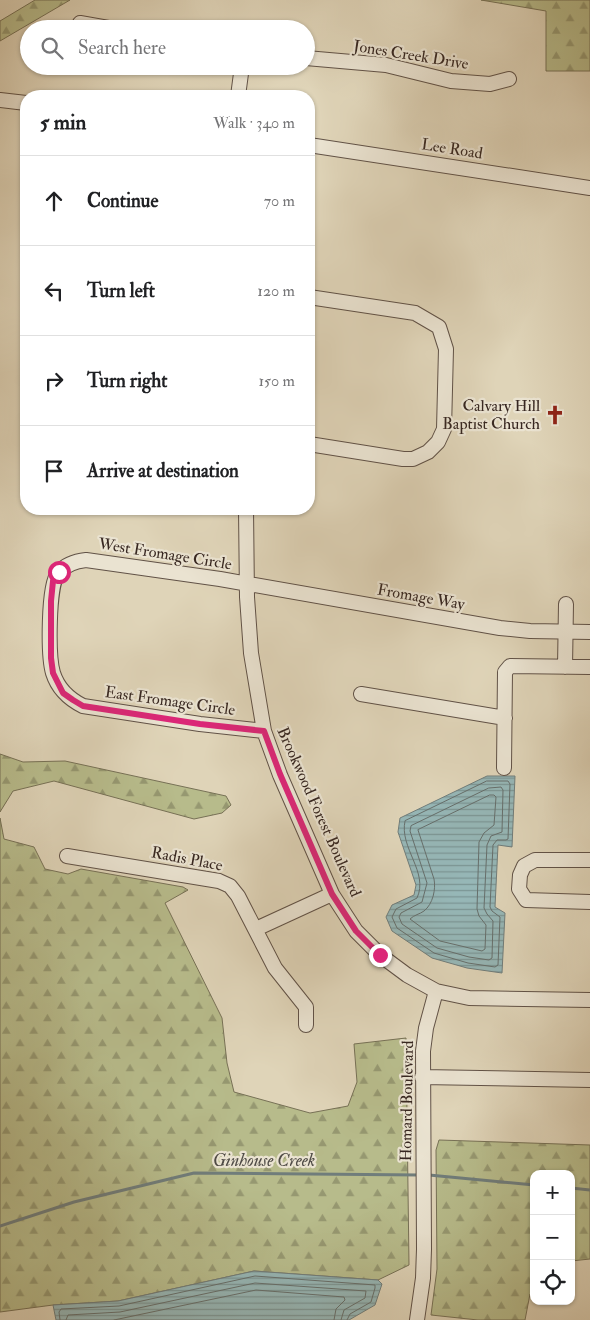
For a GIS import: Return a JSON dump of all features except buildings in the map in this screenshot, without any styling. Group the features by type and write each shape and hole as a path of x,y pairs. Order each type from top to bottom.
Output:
{"street":[{"name":"Jones Creek Drive","path":"315,59 386,65 451,81 490,84 509,79"},
{"path":"239,90 241,75"},
{"path":"0,100 20,102"},
{"name":"Lee Road","path":"315,146 590,188"},
{"path":"315,298 415,313 439,327 446,349 444,429 438,442 428,452 413,458 403,459 315,445"},
{"name":"Brookwood Forest Boulevard","path":"246,515 247,585 252,653 264,731 280,774 332,894 356,931 380,955 407,975 436,991 469,998 590,1000"},
{"name":"West Fromage Circle","path":"73,700 63,693 53,673 51,601 53,581 59,572 76,562 86,560 220,579 247,585"},
{"name":"Fromage Way","path":"247,585 500,628 590,632"},
{"path":"565,667 566,604"},
{"path":"504,768 505,672 510,666 590,667"},
{"path":"361,694 504,718"},
{"name":"East Fromage Circle","path":"73,700 83,706 200,724 264,731"},
{"name":"Radis Place","path":"67,856 219,881 230,886 238,896 275,968 306,1007 306,1025"},
{"path":"590,860 535,860 524,866 520,875 519,888 526,900 590,902"},
{"path":"256,929 332,894"},
{"name":"Homard Boulevard","path":"417,1320 423,1278 424,1174 422,1077 426,1028 436,991"},
{"path":"422,1077 590,1080"}],"green space":[{"path":"35,0 70,0 36,20 20,20 20,29 0,41 0,21"},
{"path":"481,0 590,0 590,71 546,71 546,11"},
{"path":"0,754 23,762 65,761 226,796 231,805 222,813 194,819 54,781 13,791 0,812"},
{"path":"0,818 4,839 34,847 45,869 68,874 81,869 183,887 188,890 165,903 222,1018 227,1063 234,1092 310,1113 348,1106 357,1082 354,1044 406,1038 409,1265 378,1280 254,1271 118,1301 53,1305 0,1312"},
{"path":"439,1140 590,1145 590,1259 575,1261 575,1170 530,1170 530,1294 525,1320 478,1320 431,1315 437,1269 436,1150"}],"water":[{"path":"487,776 515,776 512,847 498,845 495,907 505,913 502,973 467,968 432,958 392,931 386,917 392,905 414,895 416,885 398,832 400,818"},
{"path":"254,1271 378,1280 382,1284 375,1305 349,1320 56,1320 53,1305 118,1301"}],"waterway":[{"name":"Ginhouse Creek","path":"0,1226 74,1202 194,1173 420,1175"},
{"name":"Ginhouse Creek","path":"429,1175 530,1185"},
{"name":"Ginhouse Creek","path":"575,1188 590,1190"}],"place":[{"name":"Calvary Hill Baptist Church","path":"555,415"}],"route":[{"path":"59,572 53,581 51,601 51,658 53,673 63,693 83,706 200,724 264,731 280,774 332,894 356,931 380,955"}]}
